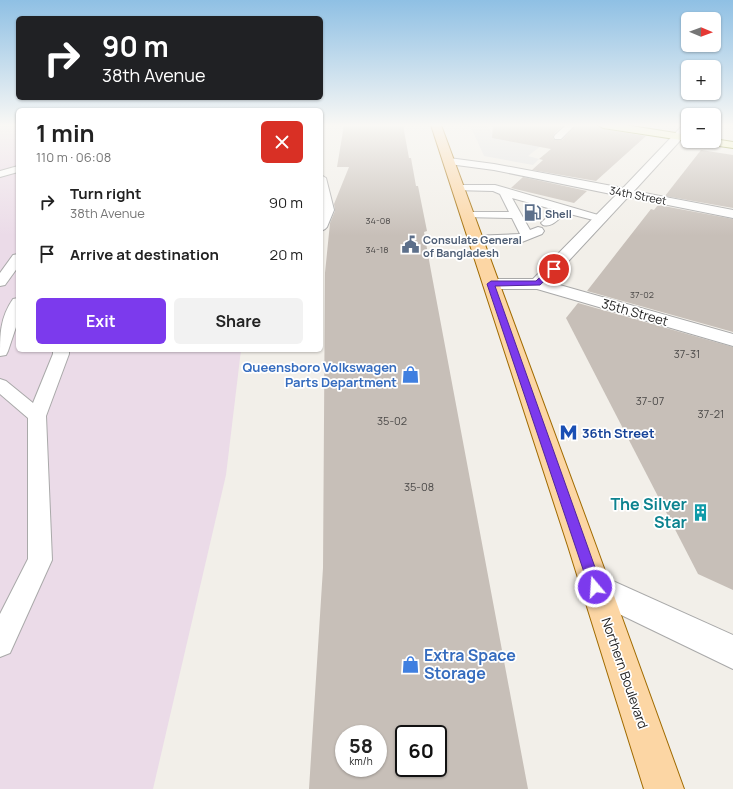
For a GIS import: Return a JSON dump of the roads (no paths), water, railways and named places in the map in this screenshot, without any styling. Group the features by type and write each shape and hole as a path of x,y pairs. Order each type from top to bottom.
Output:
{"main road":[{"name":"Northern Boulevard","path":"449,162 664,789"}],"street":[{"name":"34th Street","path":"449,162 484,165 733,214"},
{"path":"538,284 626,192 658,162"},
{"name":"35th Street","path":"491,284 538,284 733,340"},
{"path":"595,587 733,652"}],"lane":[{"path":"0,174 16,170"},
{"path":"323,187 328,210 323,222"},
{"path":"458,188 496,188 504,192 601,219"},
{"path":"504,192 516,215 538,230"},
{"path":"476,239 522,238 538,230 563,209"},
{"path":"467,215 516,215"},
{"path":"0,282 16,261"},
{"path":"0,351 16,305"},
{"path":"0,643 40,560 37,416 61,352"},
{"path":"0,385 37,416"}],"place":[{"name":"Shell","path":"532,213"},
{"name":"Consulate General of Bangladesh","path":"410,245"},
{"name":"Queensboro Volkswagen Parts Department","path":"410,374"},
{"name":"36th Street","path":"569,433"},
{"name":"The Silver Star","path":"700,513"},
{"name":"Extra Space Storage","path":"411,664"}]}
